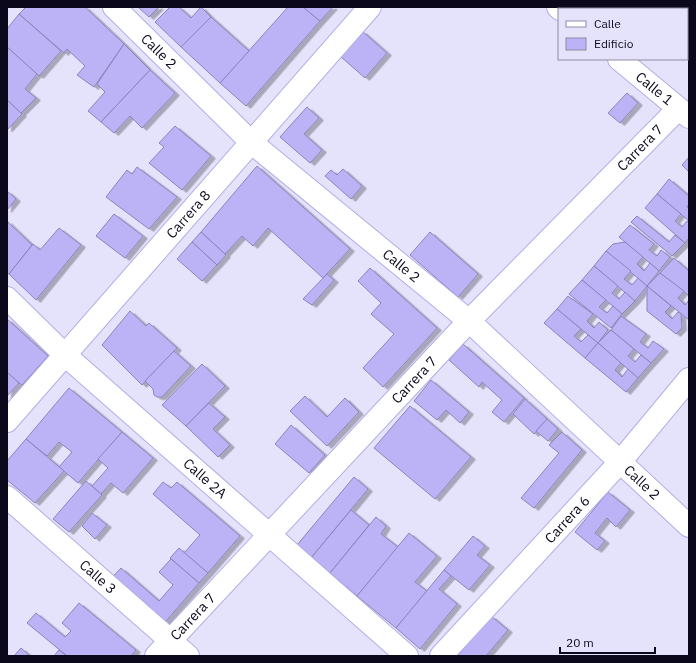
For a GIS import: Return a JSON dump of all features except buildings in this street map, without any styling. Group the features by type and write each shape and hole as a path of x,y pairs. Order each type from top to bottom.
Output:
{"street":[{"name":"Calle 2","path":"114,7 252,143 469,321 689,526"},
{"name":"Carrera 8","path":"7,421 370,7"},
{"name":"Calle 1","path":"620,60 684,113"},
{"name":"Carrera 7","path":"156,656 469,321 684,113"},
{"name":"Calle 2A","path":"7,298 65,355 407,656"},
{"name":"Carrera 6","path":"441,656 620,462 689,379"},
{"name":"Calle 3","path":"7,497 188,656"}]}
